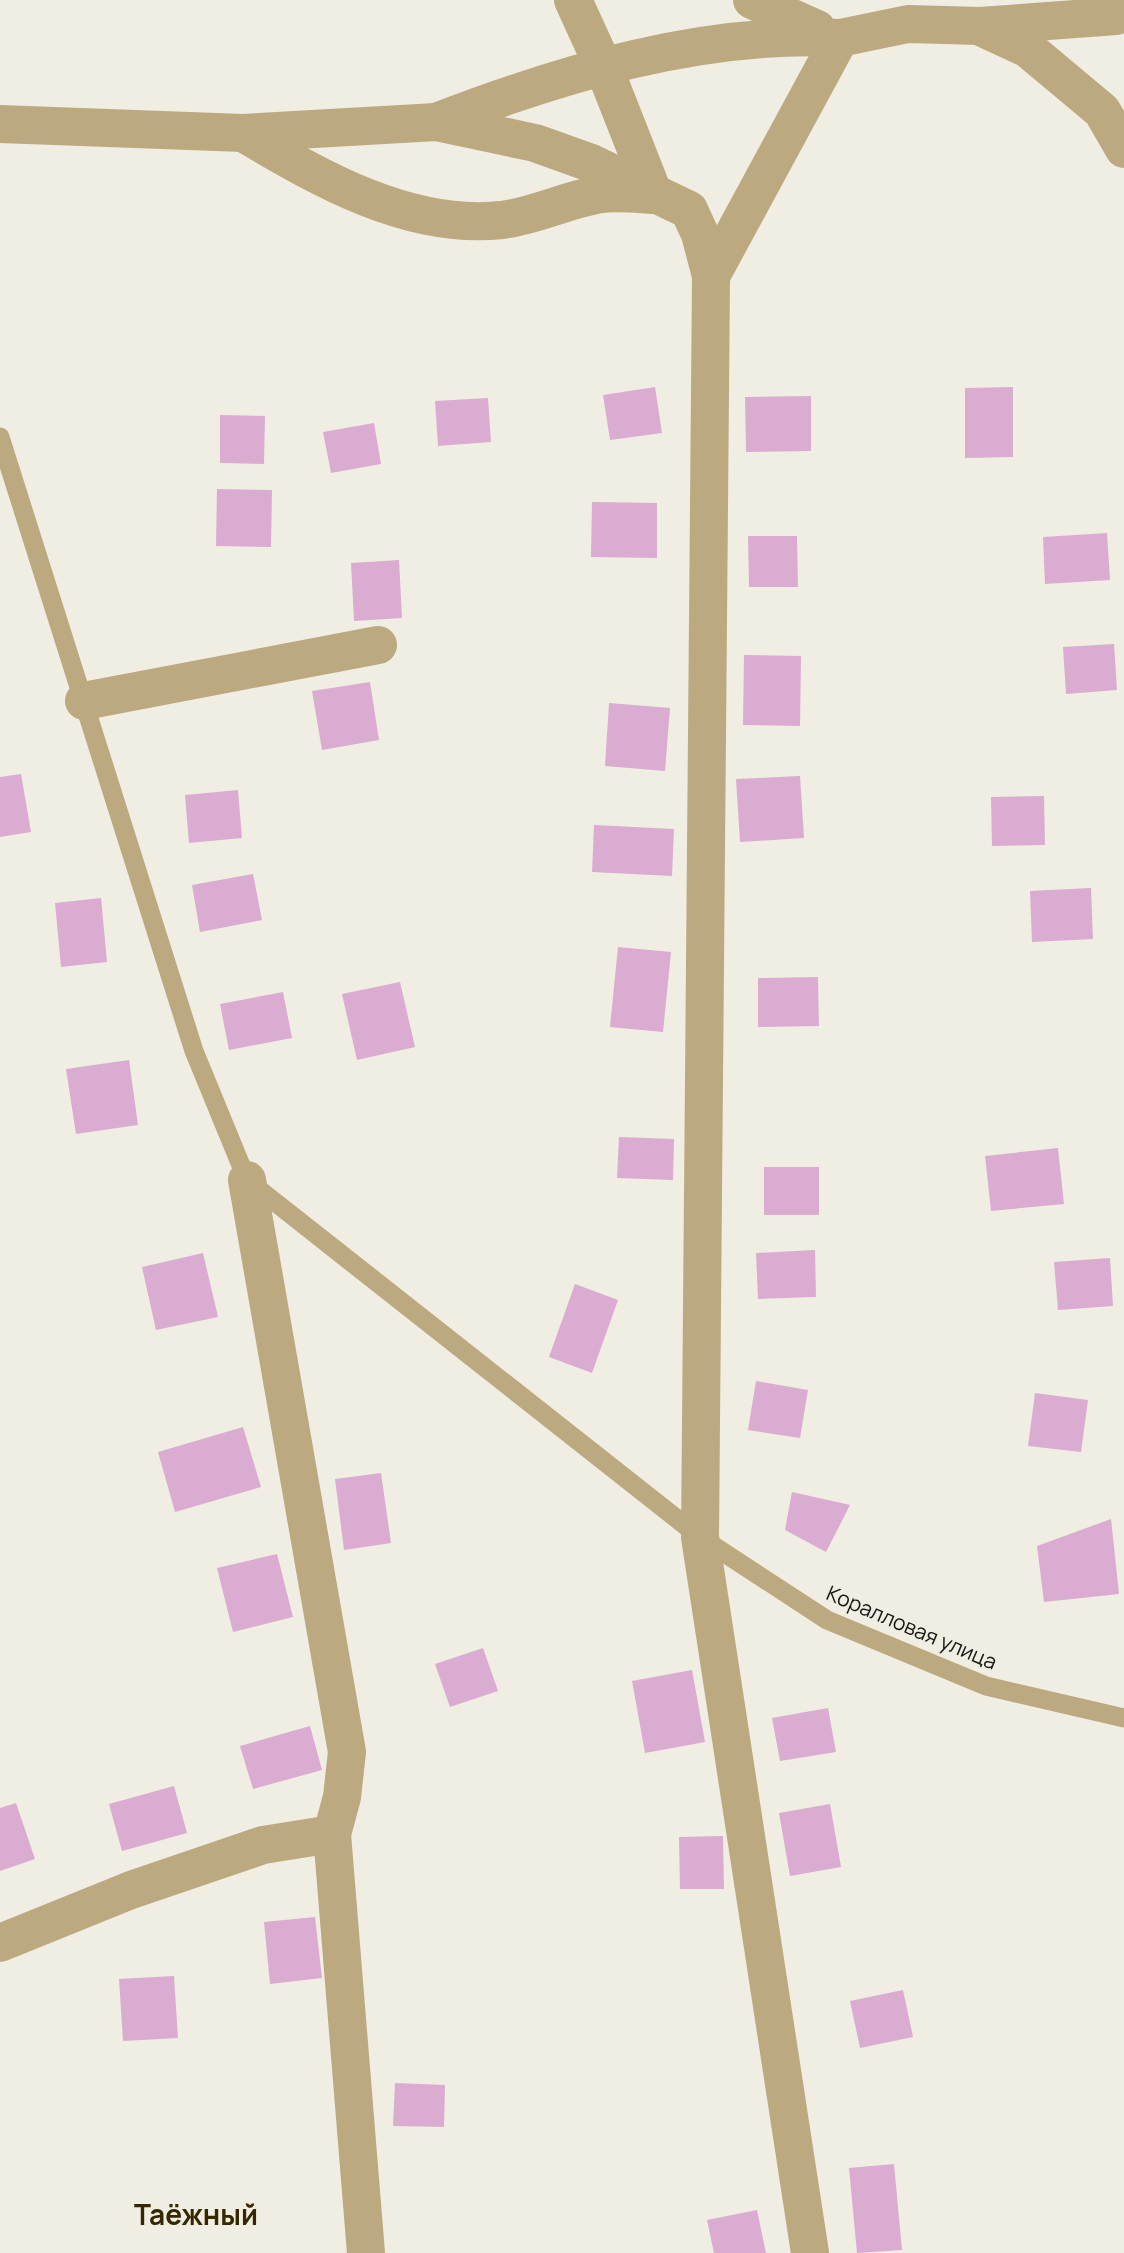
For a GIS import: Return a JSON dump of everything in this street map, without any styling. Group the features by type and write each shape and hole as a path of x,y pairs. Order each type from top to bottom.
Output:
{"street":[{"path":"573,0 604,68 654,195"},
{"path":"752,0 840,38"},
{"path":"436,122 496,99 604,68 719,43 785,35 840,38 908,24 980,26 1061,22 1116,16 1124,11"},
{"path":"980,26 1028,49 1102,111 1124,149"},
{"path":"710,276 840,38"},
{"path":"0,124 243,133 436,122 535,143 590,163 689,210 700,234 710,276 700,1536 810,2253"},
{"path":"243,133 310,172 384,203 456,222 505,219 598,194 654,195"},
{"path":"84,701 378,645"},
{"path":"247,1180 347,1752 342,1797 332,1834 366,2253"},
{"path":"0,1943 131,1891 263,1845 332,1834"}],"lane":[{"path":"0,437 194,1051 247,1180"},
{"name":"Коралловая улица","path":"247,1180 700,1536 827,1620 986,1686 1124,1718"}],"building":[{"path":"655,387 662,433 610,440 603,395"},
{"path":"1013,387 1013,457 965,458 965,388"},
{"path":"811,396 811,451 746,452 745,397"},
{"path":"488,398 491,442 438,446 435,401"},
{"path":"220,415 265,416 264,464 220,463"},
{"path":"374,423 381,464 331,473 323,432"},
{"path":"217,489 272,490 271,547 216,546"},
{"path":"592,502 657,503 657,558 591,557"},
{"path":"1107,533 1110,580 1045,584 1043,537"},
{"path":"748,536 797,536 798,587 749,587"},
{"path":"399,560 402,618 354,621 351,563"},
{"path":"1114,644 1117,690 1066,694 1063,647"},
{"path":"744,655 801,656 800,726 743,725"},
{"path":"370,682 379,740 322,750 312,691"},
{"path":"609,703 670,708 665,771 605,766"},
{"path":"21,774 31,832 0,837 0,777"},
{"path":"800,776 804,838 740,842 736,779"},
{"path":"238,790 242,838 189,843 185,795"},
{"path":"1044,796 1045,845 992,846 991,797"},
{"path":"594,825 674,829 672,876 592,872"},
{"path":"253,874 262,920 200,932 192,885"},
{"path":"1091,888 1093,939 1032,942 1030,891"},
{"path":"101,898 107,962 61,967 55,903"},
{"path":"618,947 671,952 663,1032 610,1027"},
{"path":"818,977 819,1026 758,1027 758,978"},
{"path":"400,982 415,1047 357,1060 342,994"},
{"path":"283,992 292,1038 229,1050 220,1004"},
{"path":"129,1060 138,1125 76,1134 66,1069"},
{"path":"619,1137 674,1139 673,1180 617,1178"},
{"path":"1058,1148 1064,1204 991,1211 985,1156"},
{"path":"764,1167 819,1167 819,1215 764,1215"},
{"path":"815,1250 816,1297 758,1299 756,1253"},
{"path":"203,1253 218,1317 156,1330 142,1267"},
{"path":"1110,1258 1113,1306 1058,1310 1054,1262"},
{"path":"575,1284 618,1300 592,1373 549,1357"},
{"path":"756,1381 808,1390 800,1438 748,1430"},
{"path":"1035,1393 1088,1400 1081,1452 1028,1446"},
{"path":"243,1427 261,1487 175,1512 158,1452"},
{"path":"381,1473 391,1543 344,1550 335,1479"},
{"path":"792,1492 850,1505 826,1552 785,1530"},
{"path":"1111,1519 1119,1594 1044,1602 1037,1546"},
{"path":"277,1554 293,1617 233,1632 217,1568"},
{"path":"483,1648 498,1691 450,1707 435,1664"},
{"path":"692,1670 705,1742 645,1753 632,1681"},
{"path":"828,1708 836,1752 780,1761 772,1718"},
{"path":"310,1726 322,1770 253,1789 240,1746"},
{"path":"174,1786 187,1833 122,1851 109,1804"},
{"path":"16,1803 35,1859 0,1871 0,1808"},
{"path":"830,1804 841,1867 790,1876 779,1813"},
{"path":"723,1836 724,1889 680,1889 679,1837"},
{"path":"315,1917 322,1978 270,1984 264,1922"},
{"path":"174,1976 178,2038 123,2041 119,1979"},
{"path":"903,1990 913,2037 860,2048 850,2001"},
{"path":"395,2083 445,2085 444,2127 393,2126"},
{"path":"894,2164 902,2250 857,2253 849,2168"},
{"path":"757,2210 766,2253 714,2253 707,2220"}],"district":[{"name":"Таёжный","path":"196,2214"}]}
